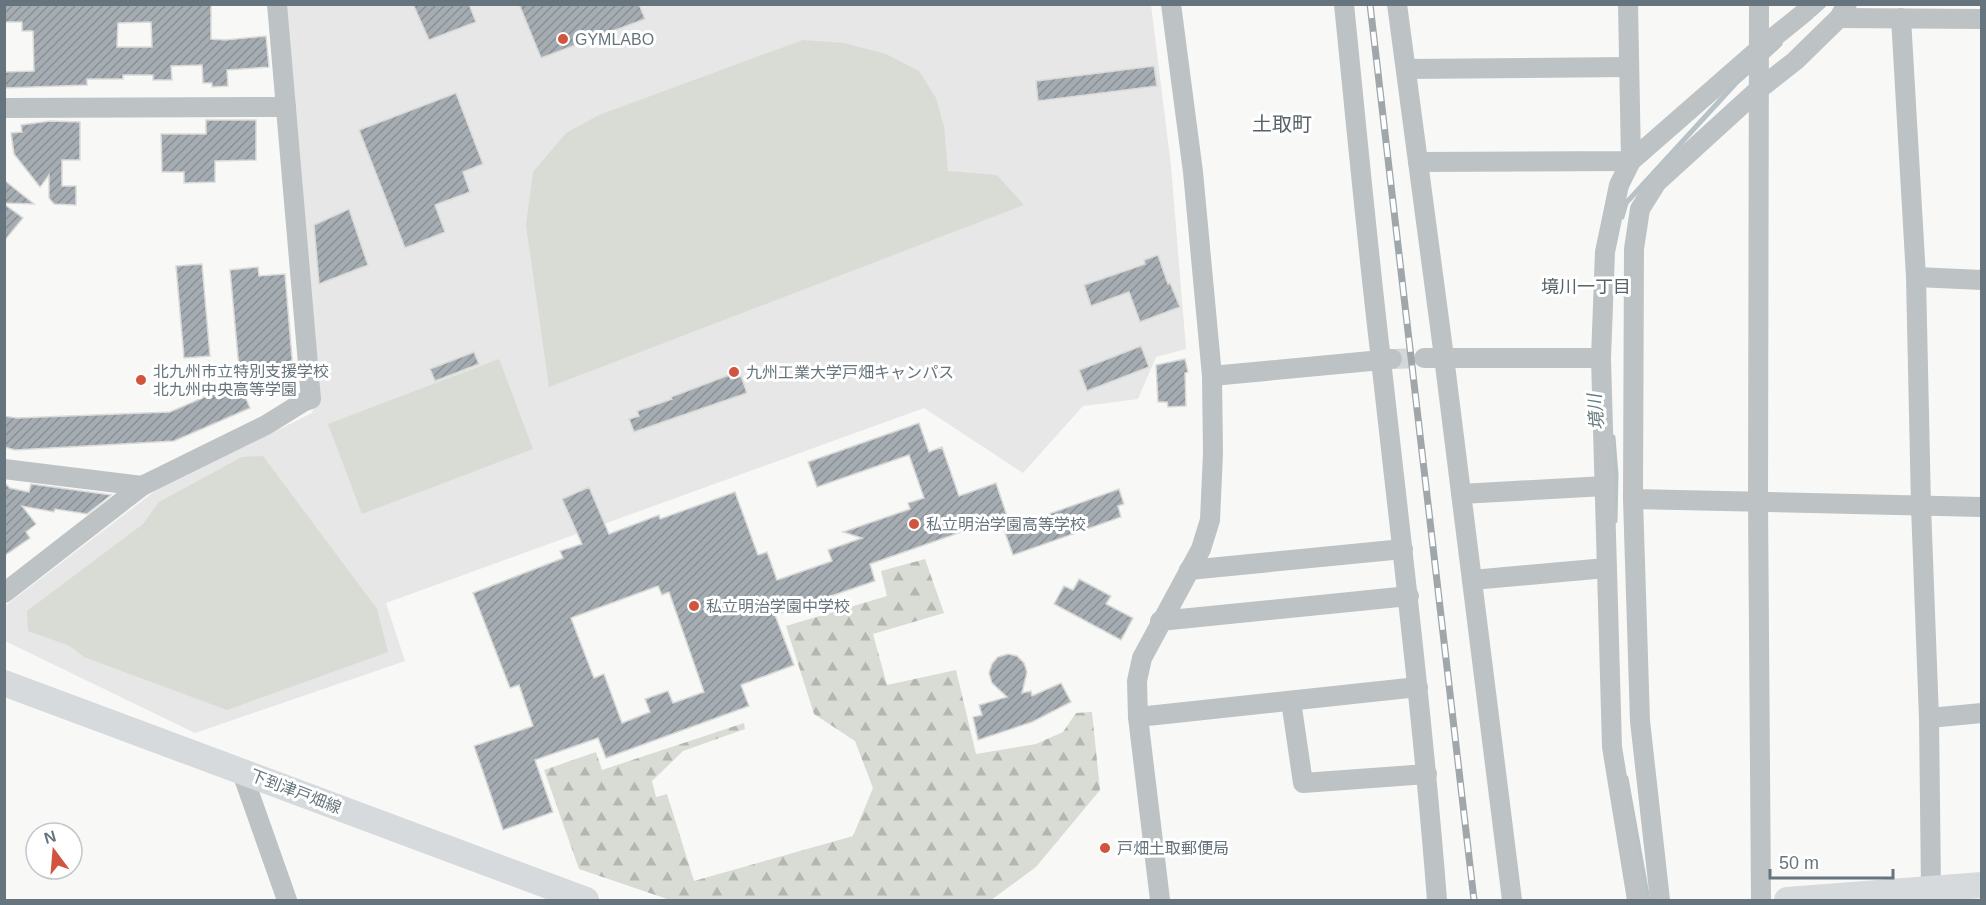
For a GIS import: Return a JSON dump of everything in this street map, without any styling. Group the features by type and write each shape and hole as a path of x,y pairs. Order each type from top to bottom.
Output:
{"main road":[{"name":"下到津戸畑線","path":"4,683 586,900"},
{"path":"1787,900 1982,885"}],"street":[{"path":"4,593 142,486 266,425 303,402 312,399 277,4"},
{"path":"1160,900 1138,717 1137,681 1142,658 1201,549 1210,520 1213,453 1212,376 1193,172 1172,4"},
{"path":"1344,4 1387,360 1437,900"},
{"path":"1397,4 1512,900"},
{"path":"1628,4 1631,161"},
{"path":"1759,4 1758,502 1761,900"},
{"path":"1636,900 1612,747 1601,358 1605,252 1619,185 1631,161 1805,12 1811,4"},
{"path":"1660,900 1640,721 1633,499 1634,249 1640,209 1657,182 1759,86 1795,61 1843,11 1901,18 1982,19"},
{"path":"1901,18 1916,277 1929,718 1931,889"},
{"path":"1406,69 1628,67"},
{"path":"4,108 286,107"},
{"path":"1418,162 1631,161"},
{"path":"1916,277 1982,280"},
{"path":"1424,358 1601,358"},
{"path":"1212,376 1387,360"},
{"path":"4,469 142,486"},
{"path":"1461,494 1605,486"},
{"path":"1633,499 1982,507"},
{"path":"1189,570 1403,549"},
{"path":"1472,580 1606,568"},
{"path":"1160,621 1409,596"},
{"path":"1138,717 1418,687"},
{"path":"1292,701 1303,783 1427,774"},
{"path":"1929,718 1982,713"},
{"path":"241,770 284,899"}],"shaded area":[{"name":"九州工業大学戸畑キャンパス","path":"286,5 1151,5 1171,166 1186,349 1156,357 1138,399 1083,406 1023,473 924,408 386,603 405,661 195,733 5,641 5,606 155,491 312,413 320,387"}],"green space":[{"path":"803,40 844,43 886,54 919,71 936,98 944,127 948,171 997,175 1024,205 549,387 526,225 533,172 566,133 599,115"},
{"path":"499,359 533,449 362,514 328,424"},
{"path":"263,456 377,609 388,652 227,710 84,657 70,646 28,631 27,611 143,524 159,502 242,457"},
{"path":"925,559 944,613 873,634 887,685 956,670 976,754 1036,744 1063,732 1076,713 1092,712 1100,790 1036,867 991,900 670,900 579,869 544,770 596,752 602,770 744,723 745,729 683,751 652,781 656,797 667,794 694,881 853,836 873,788 855,741 814,714 786,626 887,596 881,571"}],"building":[{"path":"4,4 211,4 211,39 266,36 269,67 227,70 228,86 212,87 212,83 203,83 202,65 171,66 172,80 153,80 153,75 123,75 123,79 87,79 87,85 4,88 4,72 34,71 33,31 22,31 22,22 4,22","holes":["151,22 152,47 117,47 118,23"]},
{"path":"413,4 469,4 476,22 429,40"},
{"name":"GYMLABO","path":"519,4 639,4 645,19 541,58"},
{"path":"1154,66 1157,86 1038,101 1036,81"},
{"path":"456,93 483,164 463,172 470,192 435,205 445,232 405,248 359,130"},
{"path":"206,120 256,120 256,160 215,161 215,182 184,183 184,172 162,172 161,134 206,134"},
{"path":"50,121 80,122 80,160 62,160 62,186 76,186 76,205 54,204 49,198 49,175 40,187 14,154 11,133 22,132 21,125"},
{"path":"4,180 34,204 4,203"},
{"path":"4,204 23,218 4,241"},
{"path":"349,209 368,265 319,284 314,225"},
{"path":"1158,255 1168,284 1170,283 1180,307 1140,322 1129,292 1091,306 1084,285 1145,264 1144,260"},
{"path":"202,264 210,356 184,358 176,266"},
{"path":"258,267 259,276 285,274 293,370 279,371 278,364 239,368 230,270"},
{"path":"1141,346 1149,367 1087,391 1079,370"},
{"path":"474,352 479,364 435,381 430,369"},
{"path":"1185,359 1188,372 1185,373 1186,406 1168,407 1167,402 1158,402 1156,365"},
{"path":"729,375 731,379 741,376 747,393 634,432 629,419 639,416 637,411"},
{"path":"239,382 250,408 174,441 15,450 4,447 4,416 17,418 170,412"},
{"path":"919,423 929,452 942,447 959,496 996,483 1007,516 870,564 875,581 775,615 794,665 741,685 749,706 606,758 598,738 535,760 553,812 503,830 474,746 533,726 519,685 510,688 473,593 563,558 560,551 582,544 562,499 589,487 609,534 659,515 660,519 735,492 758,555 767,552 777,580 832,561 828,550 862,538 843,532 910,509 908,503 924,498 909,455 817,487 808,462","holes":["658,586 662,595 669,592 704,692 673,703 668,691 645,699 650,712 622,723 604,674 594,678 571,618"]},
{"path":"4,482 10,488 29,492 31,484 111,495 87,514 55,509 54,512 22,506 36,524 26,532 30,538 4,556"},
{"path":"1119,489 1124,504 1118,506 1121,517 1013,555 1004,530"},
{"path":"1079,579 1111,596 1106,604 1133,618 1121,640 1054,604 1064,586 1073,590"},
{"path":"1008,654 1017,656 1024,663 1027,672 1022,693 1031,691 1032,696 1061,683 1071,702 1032,722 978,740 973,717 982,715 979,705 1007,697 992,683 989,673 998,657"}],"waterway":[{"name":"境川","path":"1814,14 1825,4"},
{"name":"境川","path":"1765,58 1780,44"},
{"name":"境川","path":"1622,217 1626,203 1736,83 1753,68"},
{"name":"境川","path":"1613,437 1616,475 1615,521"},
{"name":"境川","path":"1626,778 1648,900"}],"tunnel":[{"path":"1394,359 1424,358"}],"railway":[{"path":"1370,4 1474,900"}],"place":[{"name":"GYMLABO","path":"563,39"},
{"name":"九州工業大学戸畑キャンパス","path":"734,372"},
{"name":"北九州市立特別支援学校 北九州中央高等学園","path":"141,380"},
{"name":"私立明治学園高等学校","path":"914,524"},
{"name":"私立明治学園中学校","path":"694,606"},
{"name":"戸畑土取郵便局","path":"1105,848"}],"district":[{"name":"土取町","path":"1282,124"},
{"name":"境川一丁目","path":"1586,287"}]}
